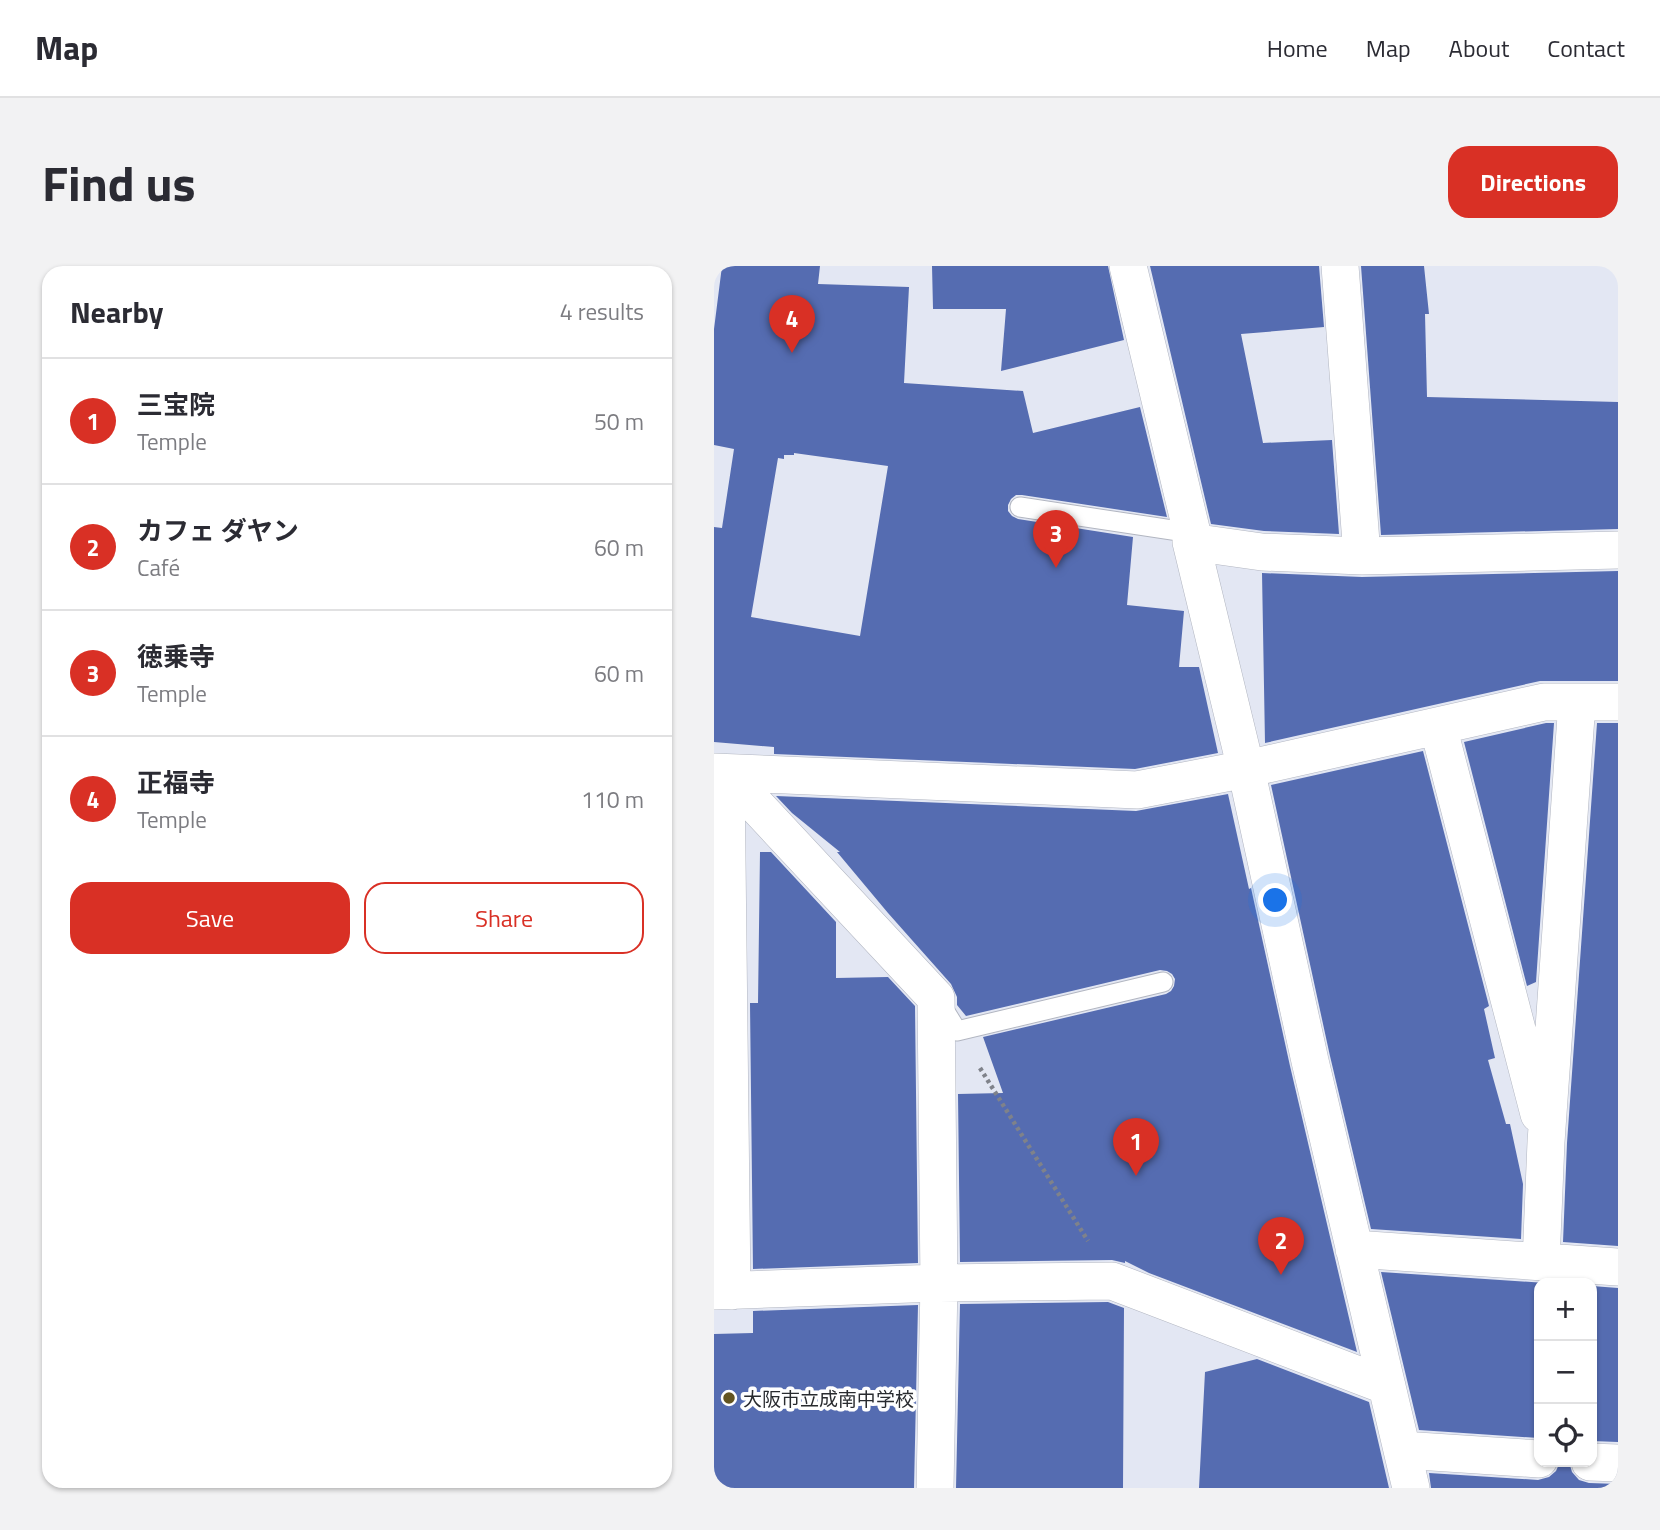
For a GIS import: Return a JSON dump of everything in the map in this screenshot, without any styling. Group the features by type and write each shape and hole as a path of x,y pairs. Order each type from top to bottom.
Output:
{"street":[{"path":"1128,266 1411,1488"},
{"path":"1340,266 1362,556"},
{"path":"1191,538 1262,552 1362,556 1618,550"},
{"path":"720,772 1137,790 1245,769 1544,702 1618,702"},
{"path":"1541,1262 1546,1142 1577,702"},
{"path":"1438,726 1546,1142"},
{"path":"720,772 936,998 939,1283 935,1488"},
{"path":"720,772 723,1291 939,1283 1112,1281 1387,1386"},
{"path":"1354,1249 1618,1267"},
{"path":"1402,1450 1534,1459"},
{"path":"1597,1462 1618,1464"}],"lane":[{"path":"1020,507 1191,538"},
{"path":"936,998 957,1031 1163,982"}],"path":[{"path":"957,1031 1112,1281"}],"building":[{"path":"722,266 820,266 818,284 909,287 904,383 1023,391 1033,433 1140,407 1167,517 1022,495 1011,499 1008,511 1018,519 1133,537 1127,605 1184,611 1179,667 1199,667 1218,753 1135,769 774,754 774,747 714,742 714,527 722,528 734,449 714,445 714,329","holes":["794,453 888,466 860,636 751,617 778,458 784,459 784,455"]},
{"path":"932,266 1108,266 1124,340 1001,371 1006,309 933,309"},
{"path":"1150,266 1319,266 1324,327 1241,334 1263,443 1332,440 1339,534 1264,531 1211,524"},
{"path":"1361,266 1424,266 1429,314 1425,314 1427,397 1618,402 1618,529 1381,535"},
{"path":"1618,571 1618,681 1540,681 1265,743 1262,573 1362,577"},
{"path":"1554,723 1536,982 1527,986 1464,742"},
{"path":"1597,723 1618,723 1618,1246 1563,1242 1567,1143"},
{"path":"1423,751 1489,1006 1484,1009 1495,1058 1488,1060 1506,1124 1510,1124 1523,1184 1521,1239 1371,1229 1271,785"},
{"path":"1228,794 1357,1352 1149,1273 1125,1261 960,1262 958,1094 1003,1093 983,1037 1166,994 1174,986 1175,979 1167,971 1160,970 966,1016 957,1005 957,997 951,984 837,852 840,852 792,813 776,796 1136,811"},
{"path":"760,852 771,852 836,922 836,978 888,977 915,1006 918,1263 753,1269 750,1003 758,1003"},
{"path":"1381,1272 1534,1282 1534,1438 1419,1430"},
{"path":"1597,1286 1618,1288 1618,1442 1597,1441"},
{"path":"1108,1302 1124,1308 1123,1488 956,1488 960,1304"},
{"path":"918,1305 914,1488 714,1488 714,1334 753,1333 753,1311"},
{"path":"1257,1359 1369,1402 1389,1488 1199,1488 1205,1372"},
{"path":"1558,1467 1570,1467 1579,1480 1618,1484 1618,1488 1431,1488 1429,1473 1538,1480 1549,1477"}],"place":[{"name":"正福寺","path":"792,353"},
{"name":"徳乗寺","path":"1056,568"},
{"name":"三宝院","path":"1136,1176"},
{"name":"カフェ ダヤン","path":"1281,1275"},
{"name":"大阪市立成南中学校","path":"729,1398"}]}
